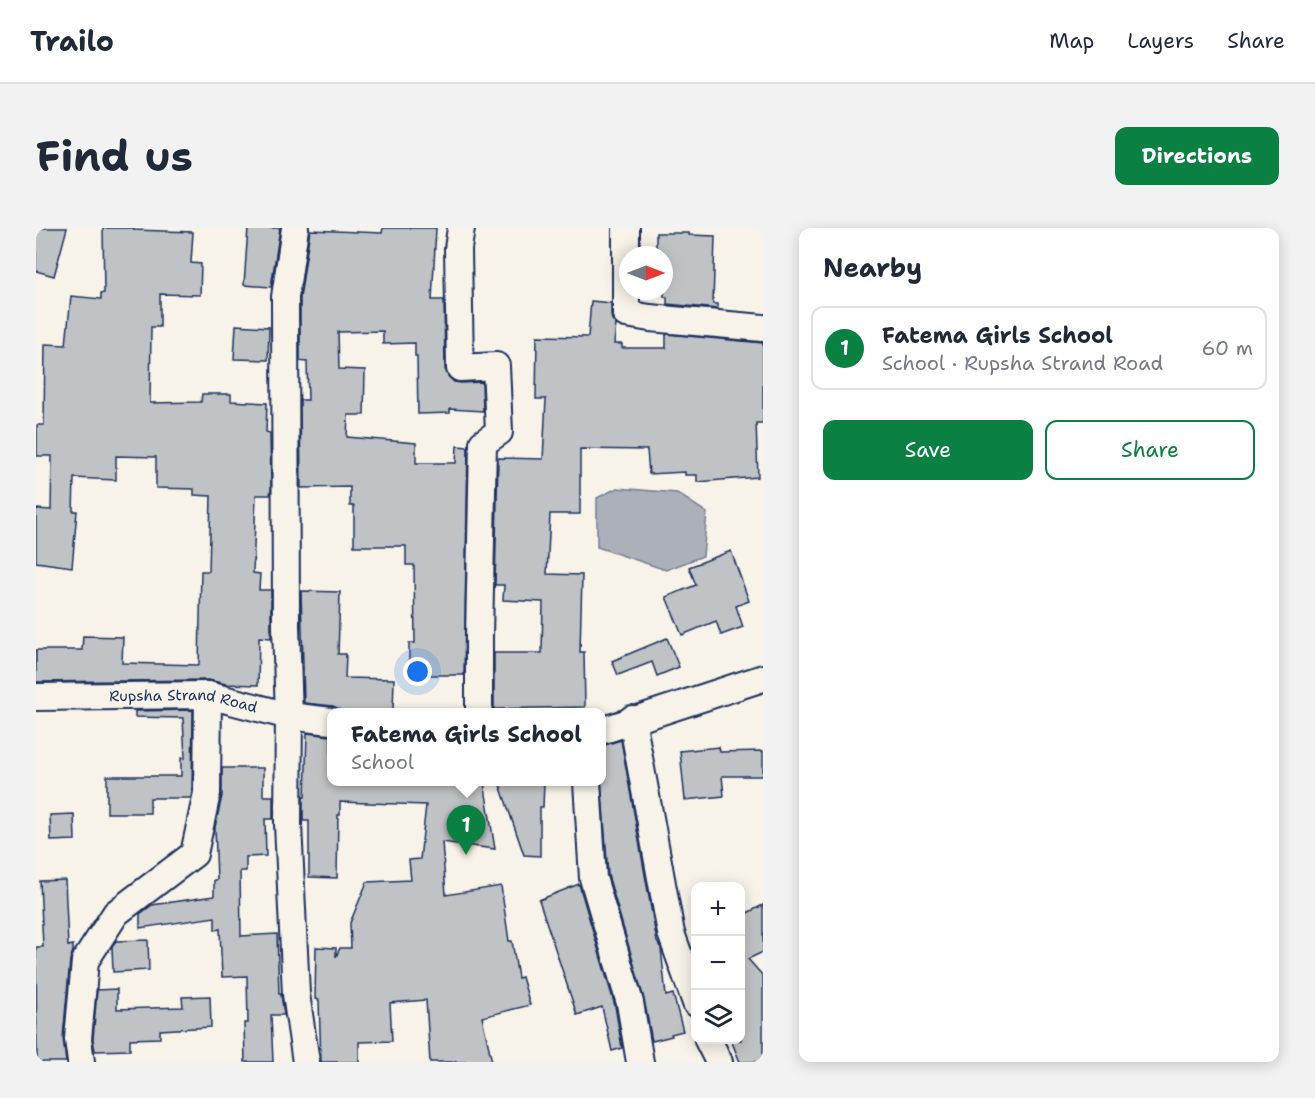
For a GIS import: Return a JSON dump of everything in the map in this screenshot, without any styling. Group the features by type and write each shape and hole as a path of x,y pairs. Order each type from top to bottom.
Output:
{"street":[{"path":"295,228 285,297 288,824 296,982 306,1062"},
{"path":"461,228 458,249 460,368 496,366 499,432 483,443 479,708"},
{"path":"626,228 626,314 763,328"},
{"path":"606,728 763,678"},
{"path":"81,1062 78,1039 84,961 116,913 194,854 207,793 208,695"},
{"name":"Rupsha Strand Road","path":"36,698 208,695 289,716 327,721"},
{"path":"632,719 671,933 691,990"},
{"path":"587,786 592,878 630,1003 640,1062"},
{"path":"710,1044 719,1062"}],"shaded area":[{"path":"617,488 677,493 707,513 703,556 666,570 597,547 597,498"}],"building":[{"path":"36,228 67,228 54,276 36,271"},
{"path":"103,228 193,232 191,263 201,264 200,295 160,294 160,327 151,327 150,403 201,402 202,394 231,394 231,401 267,403 266,432 270,433 271,489 270,495 256,495 253,573 260,574 259,590 271,590 271,638 259,637 258,685 226,684 208,680 36,682 36,650 82,650 83,636 123,637 122,663 199,665 201,571 209,571 211,496 194,495 194,489 156,488 156,457 116,456 116,480 74,478 73,511 77,511 72,567 36,562 36,509 51,510 52,456 37,456 37,425 44,425 45,344 66,345 71,296 101,299 101,293 104,293"},
{"path":"248,228 280,228 271,287 244,285"},
{"path":"383,228 436,228 432,300 444,300 445,369 454,382 482,382 483,411 450,409 450,413 418,414 415,343 383,344 383,331 338,332 339,369 365,370 364,415 348,415 347,437 416,443 416,463 456,463 457,446 468,447 464,675 409,675 409,643 415,643 414,565 406,565 406,546 354,546 354,506 350,506 350,487 301,488 300,400 308,400 307,362 300,361 300,298 310,230 382,233"},
{"path":"656,233 715,236 713,304 718,304 718,309 667,304 667,300 673,300 673,246 656,246"},
{"path":"591,301 611,303 612,320 616,324 614,344 622,344 622,348 666,348 666,334 763,343 763,423 756,423 758,477 697,482 697,475 685,475 685,472 649,474 647,450 580,449 580,514 550,514 547,574 582,575 580,652 584,652 585,707 494,708 494,653 542,653 543,602 503,600 504,585 495,585 498,458 543,459 546,399 536,399 537,336 588,337"},
{"path":"236,325 269,327 268,360 234,359"},
{"path":"731,551 749,601 736,606 743,627 721,635 716,621 682,635 666,597 696,585 689,567"},
{"path":"301,591 340,592 338,654 346,654 345,678 394,679 393,708 337,708 304,703"},
{"path":"667,638 679,667 657,676 652,662 618,675 612,661"},
{"path":"193,710 191,798 150,798 150,813 107,813 107,776 181,776 181,758 185,758 183,718 135,717 135,711"},
{"path":"307,733 327,736 327,786 485,786 495,849 442,842 446,895 501,886 509,941 512,941 518,978 522,977 530,1005 482,1017 492,1062 430,1062 426,1000 390,1003 392,1041 359,1042 359,1062 321,1062 319,1000 315,999 316,947 336,948 336,957 340,948 351,948 350,923 367,882 411,880 409,860 420,859 426,805 340,802 337,878 309,877 309,821 303,821 303,797 305,797"},
{"path":"621,740 657,942 661,948 666,996 673,994 683,1031 652,1041 644,999 608,875 602,786 606,786 606,744"},
{"path":"719,747 720,752 763,751 763,776 722,776 724,796 685,800 680,751"},
{"path":"222,768 263,768 263,796 273,796 273,819 265,819 266,856 246,857 246,871 240,871 241,936 277,934 279,994 281,994 284,1015 271,1015 273,1062 245,1062 244,1023 248,1023 247,976 222,977 220,929 215,930 215,917 140,928 140,914 152,905 214,896 214,880 217,880 215,827 222,796"},
{"path":"500,786 544,786 543,807 540,807 540,856 524,855"},
{"path":"74,814 75,840 51,841 50,815"},
{"path":"65,880 68,946 73,945 63,1038 66,1062 37,1062 36,947 43,947 40,881"},
{"path":"579,884 615,1006 622,1048 612,1051 602,1007 577,1015 539,900"},
{"path":"763,905 763,952 748,959 763,976 763,1062 740,1062 733,1044 745,1044 745,914"},
{"path":"148,940 149,970 113,972 112,946 116,941"},
{"path":"117,989 117,1009 183,1007 182,997 210,996 211,1027 160,1030 160,1038 130,1039 130,1050 95,1051 93,1039 97,990"}],"place":[{"name":"Fatema Girls School","path":"466,855"}]}
